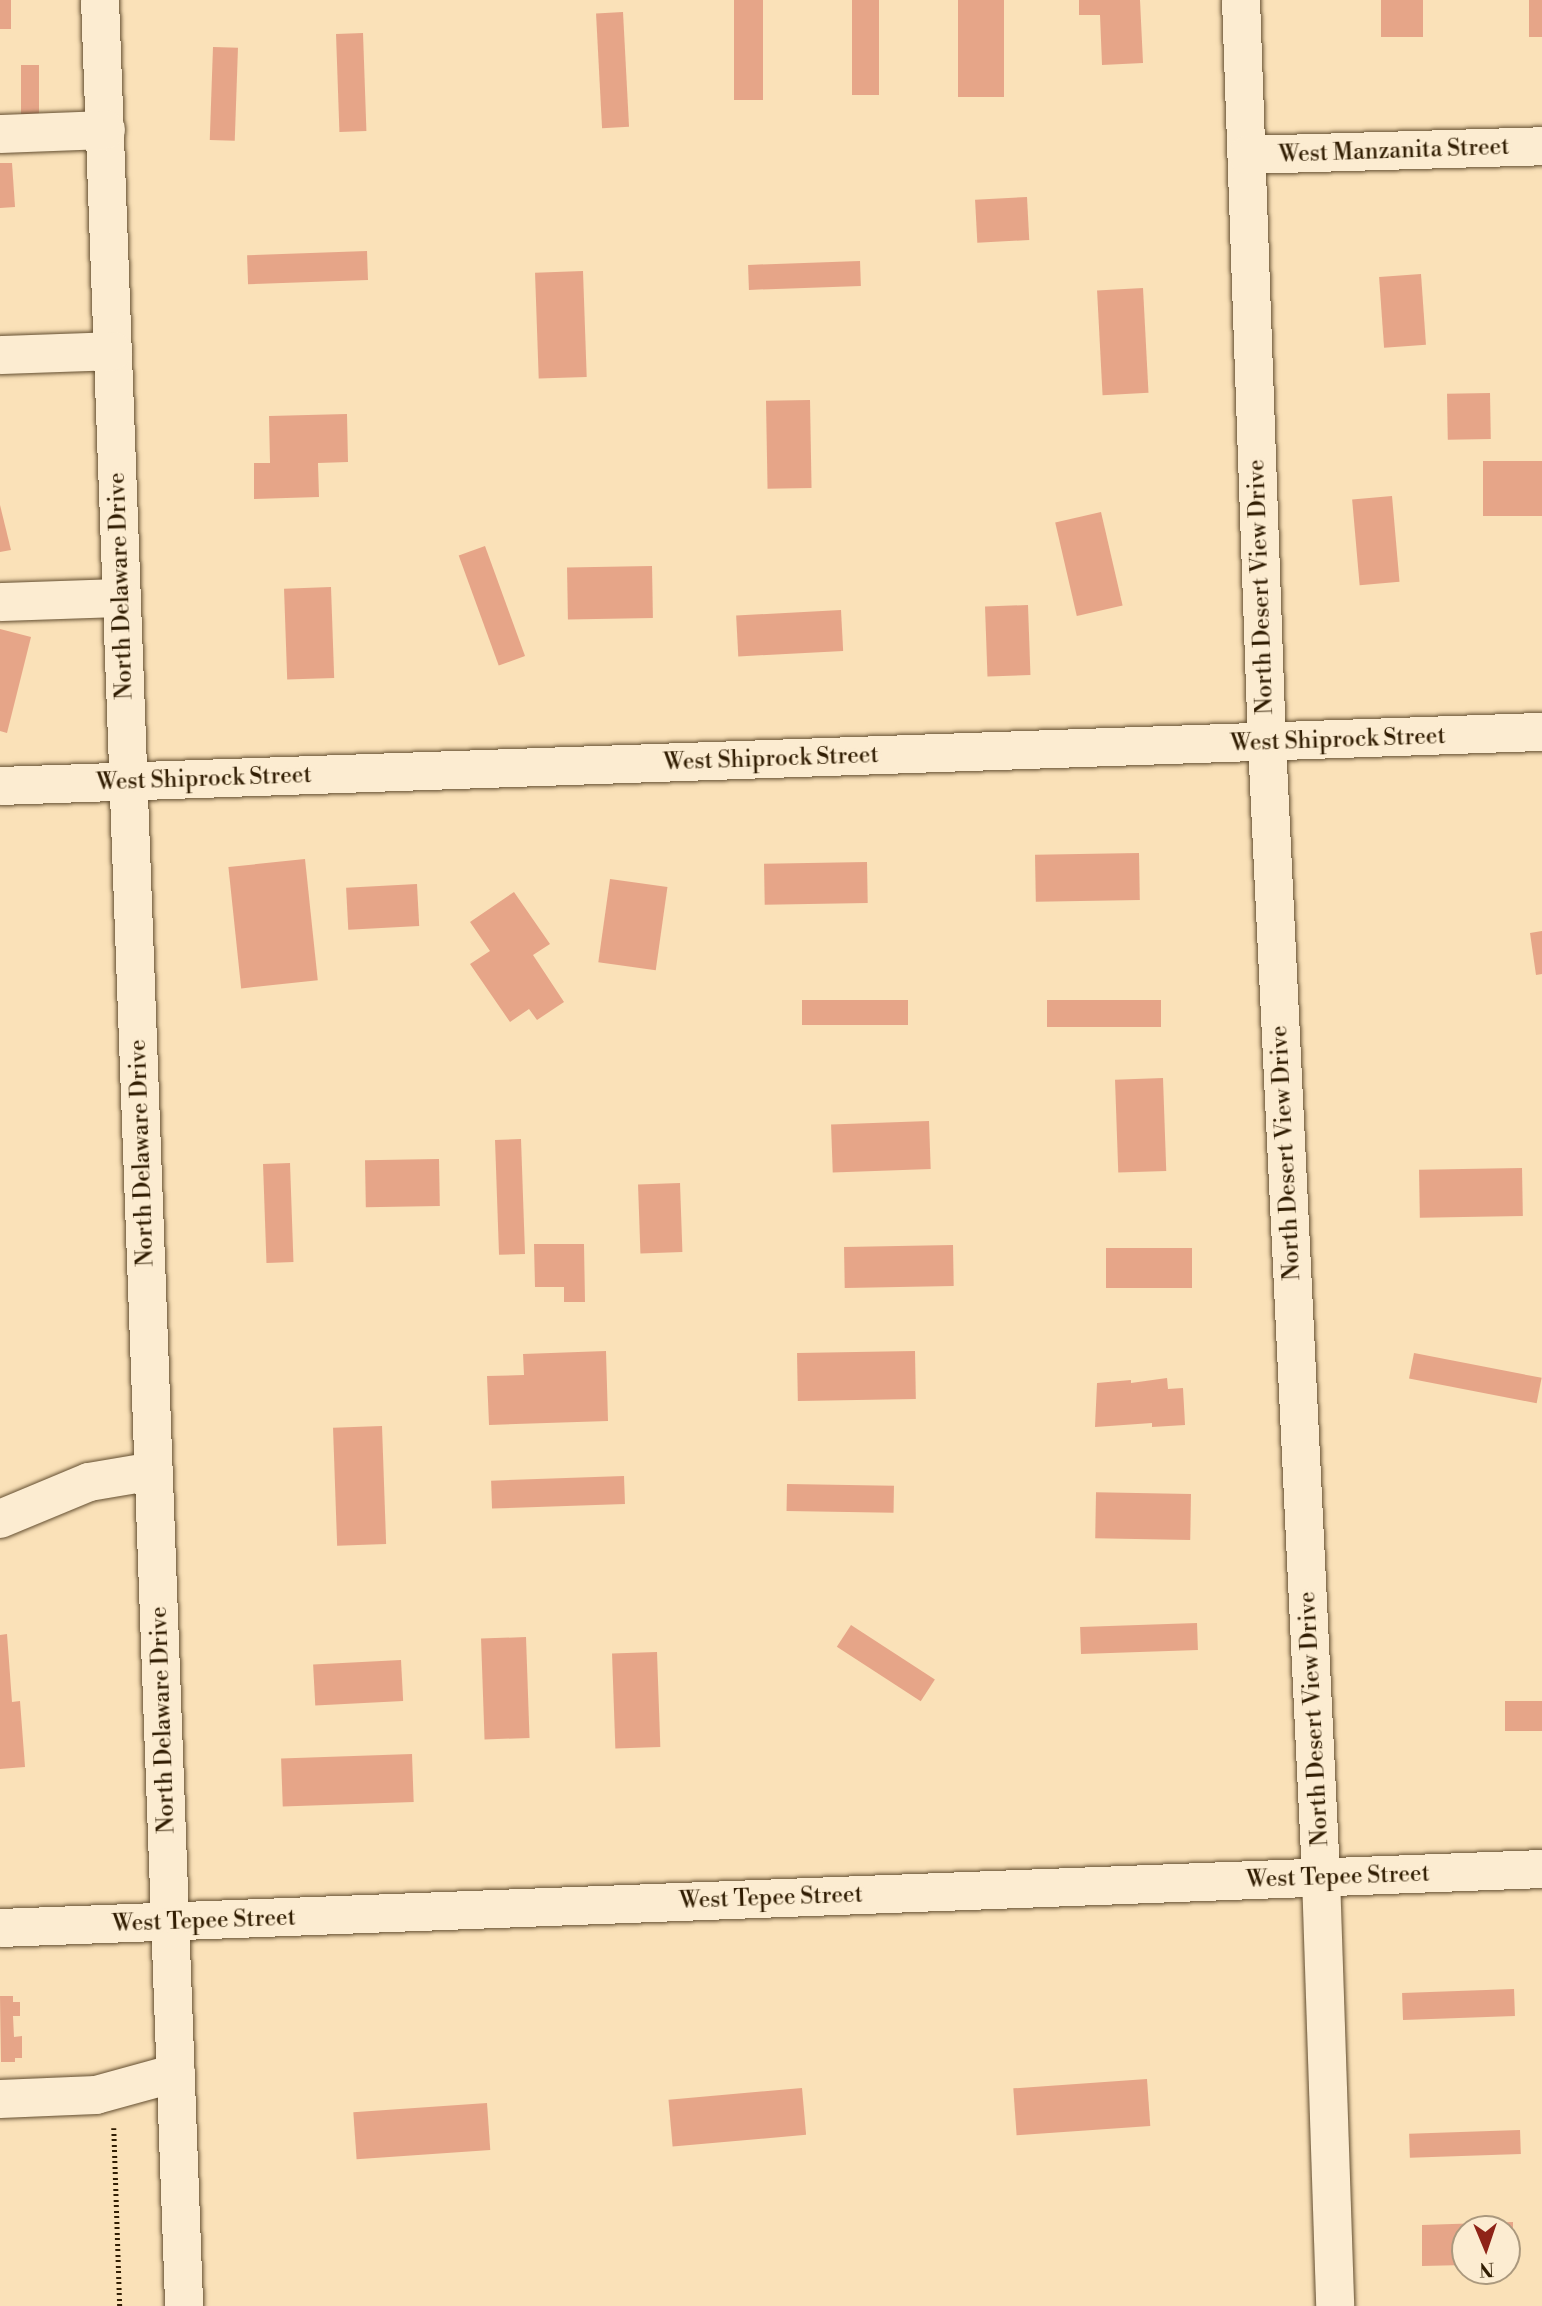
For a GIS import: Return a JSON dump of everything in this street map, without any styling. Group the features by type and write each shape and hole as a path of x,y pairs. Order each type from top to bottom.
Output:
{"street":[{"name":"North Delaware Drive","path":"100,0 184,2306"},
{"name":"North Desert View Drive","path":"1241,0 1266,743 1321,1877 1335,2306"},
{"path":"0,134 106,130"},
{"name":"West Manzanita Street","path":"1247,155 1542,146"},
{"path":"0,355 113,351"},
{"path":"0,603 122,598"},
{"name":"West Shiprock Street","path":"0,786 1542,732"},
{"path":"0,1519 89,1482 154,1471"},
{"name":"West Tepee Street","path":"0,1928 1542,1869"},
{"path":"0,2099 96,2095 176,2073"}],"path":[{"path":"113,2092 120,2306"}],"building":[{"path":"0,0 11,0 11,29 0,29"},
{"path":"734,0 763,0 763,100 734,100"},
{"path":"852,0 879,0 879,95 852,95"},
{"path":"958,0 1004,0 1004,97 958,97"},
{"path":"1079,0 1140,0 1143,63 1102,65 1100,15 1079,15"},
{"path":"1381,0 1423,0 1423,37 1381,37"},
{"path":"1529,0 1542,0 1542,37 1529,37"},
{"path":"623,12 629,127 602,128 596,13"},
{"path":"363,33 366,131 339,132 336,34"},
{"path":"213,47 238,48 235,141 210,140"},
{"path":"21,65 39,65 39,114 21,114"},
{"path":"0,163 12,163 15,207 0,208"},
{"path":"1027,197 1029,240 977,243 975,200"},
{"path":"367,251 368,280 248,284 247,255"},
{"path":"860,261 861,286 749,290 748,265"},
{"path":"583,271 587,377 539,379 535,273"},
{"path":"1421,274 1426,345 1384,348 1379,277"},
{"path":"1143,288 1148,393 1103,395 1097,290"},
{"path":"1490,393 1491,439 1448,440 1447,394"},
{"path":"810,400 812,488 768,489 766,401"},
{"path":"347,414 348,462 318,463 319,497 254,499 254,463 270,463 269,416"},
{"path":"1483,461 1542,461 1542,516 1483,516"},
{"path":"1392,496 1399,582 1360,585 1352,499"},
{"path":"0,505 11,550 0,552"},
{"path":"1101,512 1123,606 1077,616 1055,523"},
{"path":"485,546 525,656 499,666 459,556"},
{"path":"652,566 653,618 568,619 567,567"},
{"path":"331,587 334,678 287,680 284,589"},
{"path":"1028,605 1030,675 987,676 985,607"},
{"path":"841,610 843,651 738,656 736,615"},
{"path":"0,629 31,637 7,733 0,731"},
{"path":"1139,853 1140,900 1036,902 1035,855"},
{"path":"305,859 318,980 241,988 228,867"},
{"path":"867,862 868,903 765,905 764,864"},
{"path":"610,879 667,887 656,970 598,962"},
{"path":"417,884 419,926 348,930 346,888"},
{"path":"514,892 550,944 533,955 564,1002 537,1020 529,1009 510,1022 470,964 490,951 470,922"},
{"path":"1542,931 1542,974 1536,975 1530,933"},
{"path":"802,1000 908,1000 908,1025 802,1025"},
{"path":"1047,1000 1161,1000 1161,1027 1047,1027"},
{"path":"1163,1078 1166,1171 1118,1173 1115,1080"},
{"path":"929,1121 931,1169 833,1172 831,1124"},
{"path":"521,1139 525,1254 499,1255 495,1140"},
{"path":"439,1159 440,1206 366,1207 365,1160"},
{"path":"290,1163 293,1262 266,1263 263,1164"},
{"path":"1522,1168 1523,1216 1420,1218 1419,1170"},
{"path":"680,1183 682,1252 640,1253 638,1184"},
{"path":"534,1244 584,1244 585,1302 564,1302 564,1287 535,1287"},
{"path":"953,1245 954,1286 845,1288 844,1247"},
{"path":"1106,1248 1192,1248 1192,1288 1106,1288"},
{"path":"606,1351 608,1421 489,1425 487,1376 524,1375 523,1354"},
{"path":"915,1351 916,1399 798,1401 797,1353"},
{"path":"1414,1353 1542,1378 1537,1403 1409,1379"},
{"path":"1167,1378 1168,1389 1183,1388 1185,1425 1152,1427 1152,1423 1095,1427 1097,1383 1131,1380 1131,1383"},
{"path":"382,1426 386,1544 337,1546 333,1428"},
{"path":"624,1476 625,1504 492,1509 491,1481"},
{"path":"787,1484 894,1486 894,1513 787,1511"},
{"path":"1096,1492 1191,1494 1190,1540 1095,1538"},
{"path":"1197,1623 1198,1650 1081,1654 1080,1627"},
{"path":"851,1625 935,1679 921,1701 837,1647"},
{"path":"7,1634 12,1702 20,1701 25,1767 0,1769 0,1635"},
{"path":"526,1637 530,1738 485,1740 481,1639"},
{"path":"657,1652 660,1747 615,1749 612,1654"},
{"path":"401,1660 403,1701 315,1706 313,1665"},
{"path":"1505,1701 1542,1701 1542,1731 1505,1731"},
{"path":"412,1754 414,1802 283,1807 281,1759"},
{"path":"1514,1989 1515,2016 1403,2020 1402,1993"},
{"path":"0,1996 13,1996 13,2002 20,2002 20,2016 13,2016 14,2037 22,2036 22,2058 15,2058 15,2062 1,2062"},
{"path":"1147,2079 1150,2126 1017,2135 1013,2088"},
{"path":"802,2088 806,2135 673,2147 669,2100"},
{"path":"487,2103 490,2150 357,2159 353,2112"},
{"path":"1520,2130 1521,2154 1410,2158 1409,2134"},
{"path":"1451,2224 1451,2265 1422,2266 1422,2225"}]}
